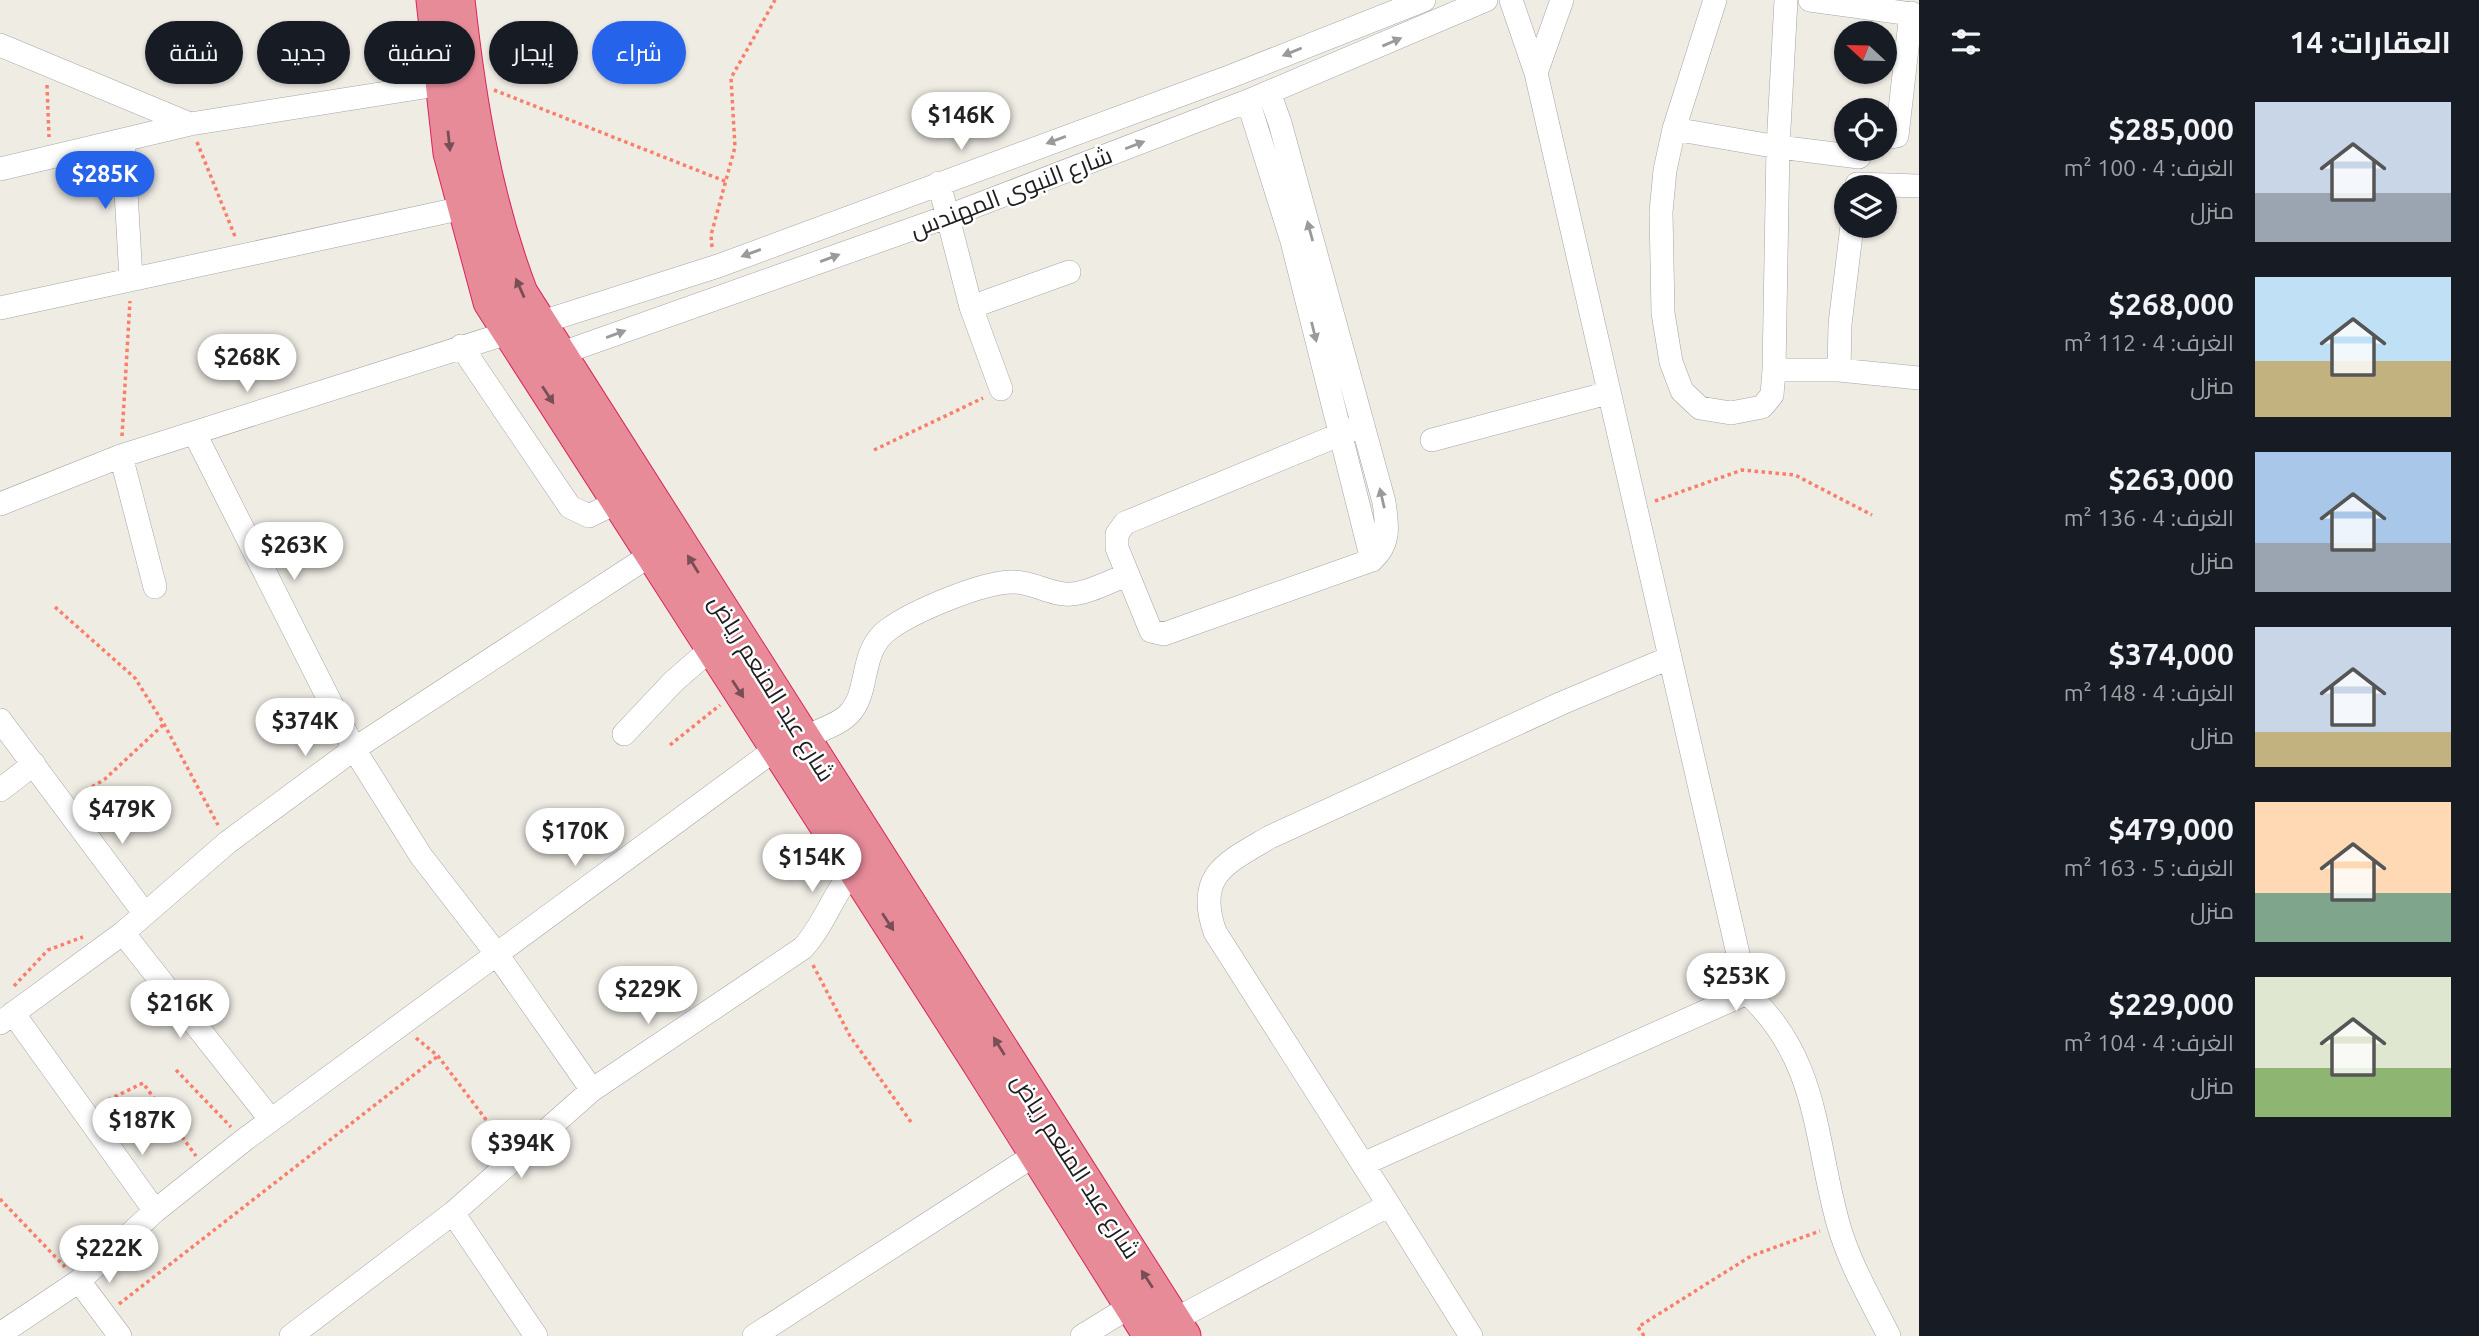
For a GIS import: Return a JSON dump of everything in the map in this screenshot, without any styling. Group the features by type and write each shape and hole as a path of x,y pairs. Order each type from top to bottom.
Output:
{"highway":[{"name":"شارع عبد المنعم رياض","path":"433,0 439,21"},
{"name":"شارع عبد المنعم رياض","path":"457,21 458,0"},
{"name":"شارع عبد المنعم رياض","path":"455,84 450,153 490,302 524,329 544,359 1097,1225 1158,1327"},
{"name":"شارع عبد المنعم رياض","path":"456,84 478,143 524,329"},
{"name":"شارع عبد المنعم رياض","path":"544,359 617,502 652,554 724,640 738,690 789,742 854,870 1036,1154 1097,1225 1158,1327"}],"street":[{"name":"شارع النبوى المهندس","path":"0,504 121,456 718,265 1228,77 1424,0"},
{"name":"شارع النبوى المهندس","path":"544,359 949,216 1344,62 1486,0"},
{"path":"1511,0 1536,73 1747,993 1781,1029 1803,1076 1812,1103 1838,1225 1889,1336"},
{"path":"1536,73 1562,0"},
{"path":"1715,0 1674,129 1665,170 1660,263 1663,313 1671,362 1682,391 1700,408 1747,412 1768,403 1772,395 1778,147 1786,0"},
{"path":"1810,0 1915,14 1897,136"},
{"path":"1334,35 1344,62"},
{"path":"0,45 47,62 190,124"},
{"path":"1228,77 1252,99 1363,425 1387,525 1384,546 1372,560 1160,635 1151,631 1127,575 1116,540 1125,523 1363,425"},
{"path":"0,169 190,124 437,84"},
{"path":"1674,129 1778,147 1834,151"},
{"path":"123,140 131,279"},
{"path":"939,183 971,307 1002,389"},
{"path":"1897,186 1919,186"},
{"path":"0,308 463,208"},
{"path":"1839,370 1840,324 1851,238"},
{"path":"971,307 1069,272"},
{"path":"1314,287 1339,435 1372,560"},
{"path":"461,346 570,507 589,516 617,502"},
{"path":"1774,370 1839,370 1919,378"},
{"path":"1432,440 1608,393"},
{"path":"195,434 354,749 421,856 496,953 592,1090"},
{"path":"121,456 155,587"},
{"path":"155,1211 82,1112 7,1018 123,933 228,842 354,749 652,554"},
{"path":"0,1334 79,1281 205,1169 496,953 789,742 846,717 857,699 873,645 889,629 955,596 1000,583 1027,583 1072,595 1127,575"},
{"path":"624,734 674,681 724,640"},
{"path":"1471,1336 1215,932 1207,905 1211,883 1226,864 1270,837 1562,703 1669,658"},
{"path":"0,720 145,914"},
{"path":"0,790 34,764"},
{"path":"291,1336 453,1213 592,1090 803,948 820,928 842,883 854,870"},
{"path":"123,933 271,1120"},
{"path":"1363,1164 1747,993"},
{"path":"754,1336 1036,1154"},
{"path":"1082,1336 1158,1327 1389,1205"},
{"path":"453,1213 536,1336"},
{"path":"79,1281 120,1336"}],"path":[{"path":"718,265 711,235 735,147 732,78 775,0"},
{"path":"47,62 46,117 53,156"},
{"path":"463,84 727,182"},
{"path":"190,124 244,257"},
{"path":"121,456 131,279"},
{"path":"874,450 1002,389"},
{"path":"1636,508 1742,470 1795,475 1872,516"},
{"path":"55,607 135,678 164,724 228,842"},
{"path":"670,745 738,690"},
{"path":"64,803 105,779 164,724"},
{"path":"803,948 850,1036 911,1122"},
{"path":"401,1026 438,1056 487,1121"},
{"path":"105,1316 438,1056"},
{"path":"176,1070 244,1140"},
{"path":"82,1112 143,1083 205,1169"},
{"path":"0,1199 79,1281"},
{"path":"1644,1336 1638,1327 1751,1256 1838,1225"}]}
